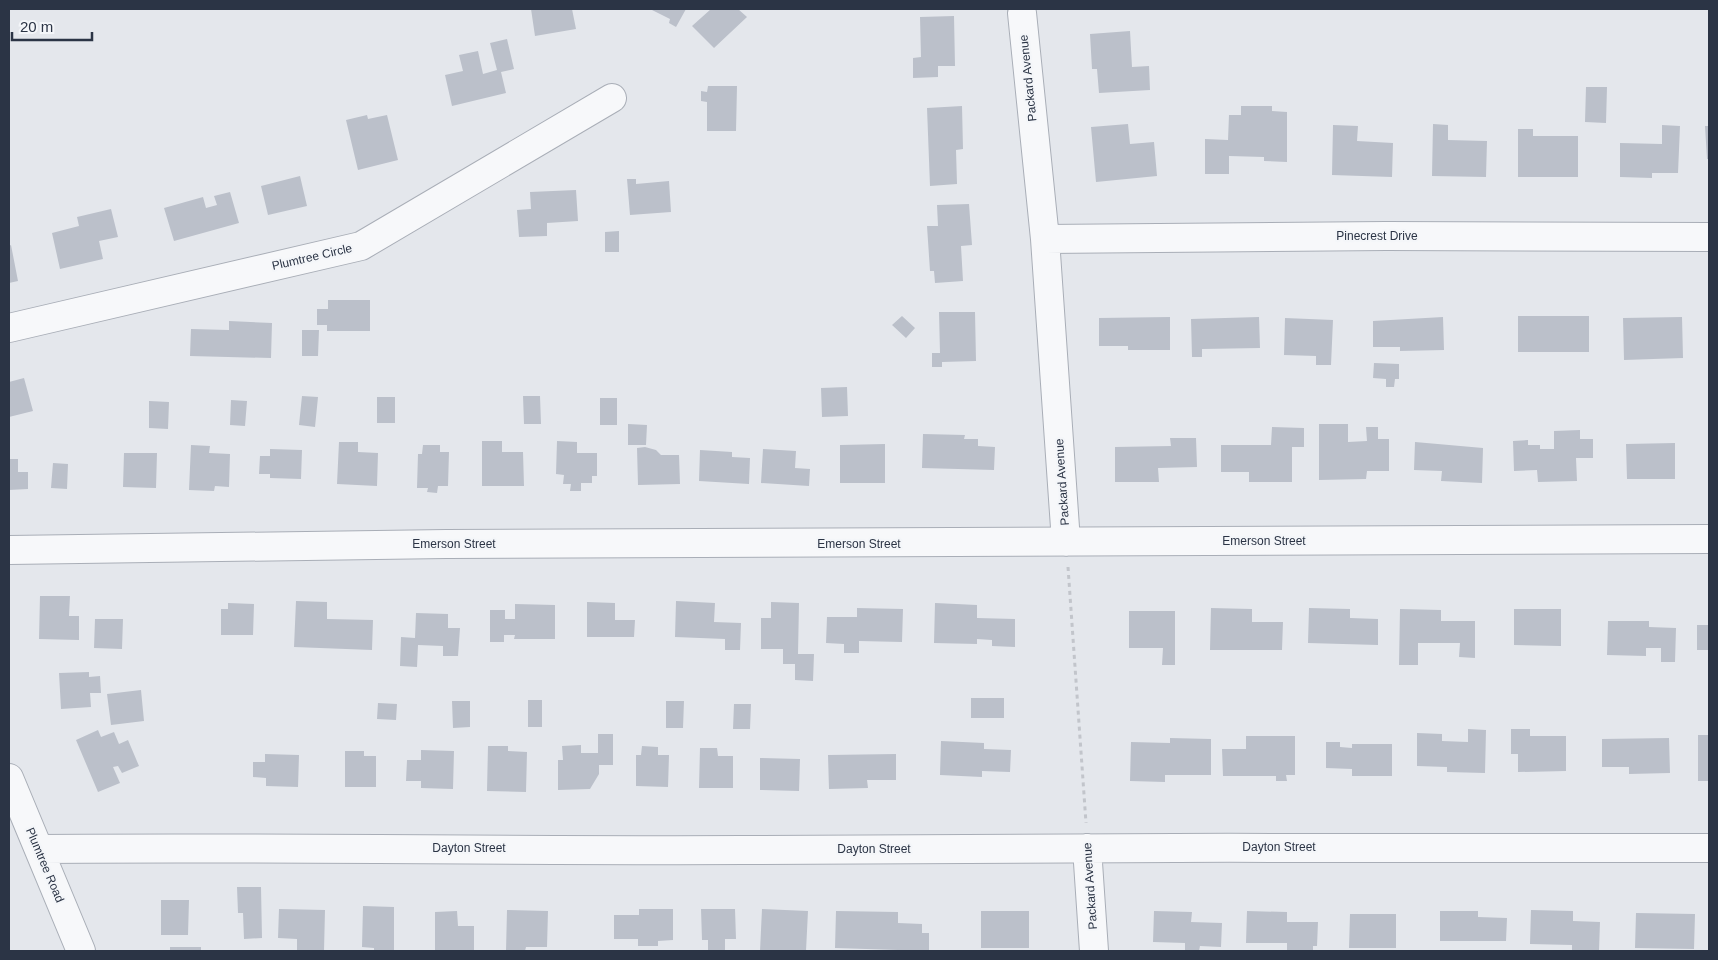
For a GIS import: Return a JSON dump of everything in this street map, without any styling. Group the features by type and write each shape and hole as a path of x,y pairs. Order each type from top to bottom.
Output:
{"street":[{"name":"Packard Avenue","path":"1022,13 1045,239 1066,542"},
{"name":"Plumtree Circle","path":"9,328 361,246 612,98"},
{"name":"Pinecrest Drive","path":"1045,239 1376,236 1709,237"},
{"name":"Emerson Street","path":"9,550 446,544 1709,539"},
{"name":"Plumtree Road","path":"9,778 81,951"},
{"name":"Dayton Street","path":"39,848 350,847 739,850 1429,846 1709,848"},
{"name":"Packard Avenue","path":"1088,848 1094,951"}],"path":[{"name":"Packard Avenue","path":"1066,542 1088,848"}],"building":[{"path":"531,9 572,9 576,29 535,36"},
{"path":"650,9 686,9 676,27 669,23 670,19"},
{"path":"711,9 738,9 747,17 714,48 692,26"},
{"path":"954,16 955,66 938,66 938,77 913,78 913,58 921,57 920,17"},
{"path":"1130,31 1132,67 1149,66 1150,90 1099,93 1097,69 1092,69 1090,34"},
{"path":"507,39 514,69 501,72 506,93 452,106 445,75 463,71 459,55 478,51 483,74 497,70 490,43"},
{"path":"708,86 737,86 736,131 707,131 707,102 701,101 701,91 707,92"},
{"path":"1586,87 1607,87 1606,123 1585,122"},
{"path":"962,106 963,149 956,150 957,184 930,186 927,108"},
{"path":"1241,106 1272,106 1272,111 1287,112 1287,162 1264,161 1264,157 1229,156 1229,174 1205,174 1205,139 1228,140 1229,115 1241,115"},
{"path":"367,115 368,119 387,115 398,160 358,170 346,120"},
{"path":"1128,124 1130,144 1154,142 1157,176 1096,182 1091,127"},
{"path":"1433,124 1448,125 1448,140 1487,141 1486,177 1432,176"},
{"path":"1333,125 1358,126 1357,141 1393,143 1392,177 1332,175"},
{"path":"1662,125 1680,126 1678,173 1652,173 1652,178 1620,177 1620,143 1662,144"},
{"path":"1705,126 1709,126 1709,159 1707,159"},
{"path":"1518,129 1533,129 1533,136 1578,136 1578,177 1518,177"},
{"path":"300,176 307,206 268,215 261,186"},
{"path":"627,179 636,179 636,184 669,181 671,212 630,215"},
{"path":"576,190 578,221 547,223 547,236 519,237 517,210 531,209 530,192"},
{"path":"230,192 239,223 174,241 164,208 203,197 206,208 217,205 214,196"},
{"path":"969,204 972,245 961,246 963,281 935,283 934,271 930,271 927,226 938,226 937,205"},
{"path":"111,209 118,237 99,241 103,259 60,269 52,233 79,226 77,217"},
{"path":"619,231 619,252 605,252 605,232"},
{"path":"11,245 18,281 9,283 9,246"},
{"path":"328,300 370,300 370,331 327,331 327,325 317,325 317,309 328,309"},
{"path":"939,312 975,312 976,361 942,362 942,367 932,367 932,353 940,353"},
{"path":"902,316 915,328 906,338 892,325"},
{"path":"1518,316 1589,316 1589,352 1518,352"},
{"path":"1170,317 1170,350 1128,350 1128,346 1099,346 1099,318"},
{"path":"1259,317 1260,348 1202,349 1202,357 1192,357 1191,319"},
{"path":"1443,317 1444,350 1400,351 1400,347 1373,347 1373,321"},
{"path":"1682,317 1683,358 1624,360 1623,318"},
{"path":"1285,318 1333,320 1331,365 1316,365 1316,356 1284,355"},
{"path":"229,321 272,323 271,358 190,356 191,329 229,330"},
{"path":"302,330 319,330 318,356 302,356"},
{"path":"1374,363 1399,364 1399,379 1395,379 1394,387 1386,387 1386,379 1373,378"},
{"path":"24,378 33,411 9,417 9,382"},
{"path":"847,387 848,416 822,417 821,388"},
{"path":"302,396 318,397 315,427 299,425"},
{"path":"523,396 540,396 541,424 524,424"},
{"path":"377,397 395,397 395,423 377,423"},
{"path":"600,398 617,398 617,425 600,425"},
{"path":"231,400 247,401 245,426 230,425"},
{"path":"149,401 169,402 168,429 149,428"},
{"path":"628,424 647,425 646,445 628,445"},
{"path":"1319,424 1348,424 1348,442 1367,441 1366,427 1378,427 1378,439 1389,439 1389,471 1367,471 1366,479 1319,480"},
{"path":"1272,427 1304,428 1304,447 1292,447 1292,482 1249,482 1249,472 1221,472 1221,445 1271,445"},
{"path":"1580,430 1580,439 1593,439 1593,458 1576,458 1577,481 1538,482 1537,470 1514,471 1513,441 1528,440 1528,445 1540,445 1540,449 1554,449 1554,431"},
{"path":"923,434 965,435 964,439 978,439 978,446 995,447 994,470 922,468"},
{"path":"1170,438 1196,438 1197,467 1158,468 1159,482 1115,482 1115,447 1171,446"},
{"path":"482,441 502,441 502,452 523,452 524,486 482,486"},
{"path":"557,441 577,442 577,453 597,453 597,476 592,476 592,483 581,483 581,491 570,491 571,484 563,484 564,475 556,474"},
{"path":"339,442 358,442 358,452 378,453 377,486 337,484"},
{"path":"1415,442 1483,448 1482,483 1441,481 1442,471 1414,470"},
{"path":"1675,443 1675,479 1627,479 1626,444"},
{"path":"885,444 885,483 840,483 840,445"},
{"path":"191,445 210,446 209,453 230,454 229,487 215,486 214,491 189,490"},
{"path":"423,445 440,445 440,452 449,452 448,486 438,486 437,493 427,492 428,488 417,488 418,454 422,454"},
{"path":"645,447 656,450 661,455 679,455 680,484 638,485 637,448"},
{"path":"270,449 302,450 301,479 270,478 270,474 259,474 260,456 270,456"},
{"path":"763,449 796,451 795,468 810,469 809,486 761,483"},
{"path":"700,450 732,452 732,457 750,458 749,484 699,481"},
{"path":"124,453 157,453 156,488 123,487"},
{"path":"9,459 18,459 18,472 28,472 28,489 9,490"},
{"path":"53,463 68,464 67,489 51,488"},
{"path":"40,596 70,596 69,616 79,616 79,640 39,639"},
{"path":"296,601 327,602 327,619 373,620 372,650 294,647"},
{"path":"676,601 715,603 714,622 741,623 740,650 725,650 725,639 675,637"},
{"path":"587,602 615,603 615,620 635,620 634,637 587,637"},
{"path":"771,602 799,603 798,654 814,654 813,681 795,680 795,664 783,664 783,649 761,649 761,618 771,618"},
{"path":"228,603 254,604 253,635 221,635 221,609 228,609"},
{"path":"935,603 977,605 977,618 1015,619 1015,647 992,646 992,640 977,639 977,644 934,643"},
{"path":"515,604 555,605 555,639 514,639 515,635 504,635 504,642 490,642 490,610 505,610 505,619 515,619"},
{"path":"857,608 903,609 902,642 859,641 859,653 844,653 844,644 826,643 827,617 857,617"},
{"path":"1211,608 1252,609 1252,622 1283,622 1282,650 1210,650"},
{"path":"1309,608 1350,609 1350,618 1378,619 1378,645 1308,643"},
{"path":"1400,609 1441,610 1441,621 1475,621 1475,658 1459,657 1460,643 1418,643 1418,665 1399,665"},
{"path":"1514,609 1561,609 1561,646 1514,645"},
{"path":"1129,611 1175,611 1175,665 1162,665 1163,648 1129,648"},
{"path":"416,613 448,614 448,628 460,628 458,656 443,656 443,646 418,645 417,667 400,666 401,637 415,638"},
{"path":"95,619 123,619 122,649 94,648"},
{"path":"1608,621 1649,621 1649,627 1676,628 1675,662 1661,662 1661,648 1646,648 1646,656 1607,655"},
{"path":"1697,625 1709,625 1709,650 1697,650"},
{"path":"89,672 89,677 100,676 101,693 90,693 91,707 61,709 59,673"},
{"path":"141,690 144,721 111,725 107,694"},
{"path":"971,698 1004,698 1004,718 971,718"},
{"path":"528,700 542,700 542,727 528,727"},
{"path":"452,701 470,701 470,727 453,728"},
{"path":"666,701 684,701 683,728 666,728"},
{"path":"378,703 397,704 396,720 377,719"},
{"path":"734,704 751,704 750,729 733,729"},
{"path":"1468,729 1486,730 1485,773 1447,772 1447,767 1417,766 1417,733 1442,734 1442,741 1468,742"},
{"path":"1511,729 1530,729 1530,736 1566,736 1566,771 1518,772 1518,754 1511,754"},
{"path":"98,730 101,737 114,732 119,744 128,740 139,766 122,773 118,766 113,767 120,783 98,792 76,740"},
{"path":"598,734 613,734 613,765 599,765 599,774 590,789 558,790 558,760 563,760 562,746 581,745 581,753 598,753"},
{"path":"1698,735 1709,735 1709,781 1698,781"},
{"path":"1246,736 1295,736 1295,775 1286,775 1287,781 1276,781 1276,776 1223,776 1222,749 1246,749"},
{"path":"1170,738 1211,739 1211,775 1165,775 1165,782 1130,781 1131,742 1170,743"},
{"path":"1669,738 1670,773 1629,774 1629,767 1602,767 1602,739"},
{"path":"941,741 984,743 984,749 1011,750 1010,772 982,771 982,777 940,775"},
{"path":"1326,742 1340,742 1340,747 1352,748 1352,744 1392,744 1392,776 1352,776 1352,769 1326,768"},
{"path":"488,746 508,746 508,751 527,752 526,792 487,791"},
{"path":"642,746 658,747 658,755 669,755 668,787 636,786 636,755 641,755"},
{"path":"700,748 717,748 718,756 733,756 733,788 699,788"},
{"path":"421,750 454,751 453,789 421,788 421,781 406,781 407,760 421,760"},
{"path":"345,751 364,751 364,756 376,756 376,787 345,787"},
{"path":"265,754 299,755 298,787 266,786 266,778 253,777 253,762 265,762"},
{"path":"896,754 896,780 867,780 868,788 829,789 828,755"},
{"path":"760,758 800,759 799,791 760,790"},
{"path":"237,887 261,887 262,938 244,939 243,913 238,913"},
{"path":"161,900 189,900 188,935 161,935"},
{"path":"363,906 394,907 394,951 374,951 374,948 362,947"},
{"path":"279,909 325,910 324,951 297,951 297,939 278,938"},
{"path":"639,909 673,909 673,940 658,941 658,946 638,946 638,939 614,939 614,915 639,915"},
{"path":"701,909 735,909 736,939 725,939 725,951 708,951 708,940 702,940"},
{"path":"762,909 808,911 806,951 760,951"},
{"path":"507,910 548,911 547,947 526,947 525,951 506,951"},
{"path":"1531,910 1573,911 1573,921 1600,922 1599,951 1572,951 1572,945 1530,944"},
{"path":"457,911 458,926 474,926 474,951 435,951 435,912"},
{"path":"836,911 898,912 898,923 922,924 922,933 929,933 929,951 835,948"},
{"path":"981,911 1029,911 1029,948 981,948"},
{"path":"1154,911 1192,912 1191,922 1222,923 1221,947 1200,946 1199,951 1185,951 1185,943 1153,942"},
{"path":"1247,911 1287,912 1287,922 1318,922 1317,946 1313,946 1313,951 1287,951 1287,943 1246,943"},
{"path":"1440,911 1478,911 1478,917 1507,918 1506,941 1440,941"},
{"path":"1636,913 1695,914 1694,949 1635,948"},
{"path":"1350,914 1396,914 1396,948 1349,948"},
{"path":"170,947 201,947 201,951 170,951"}]}
